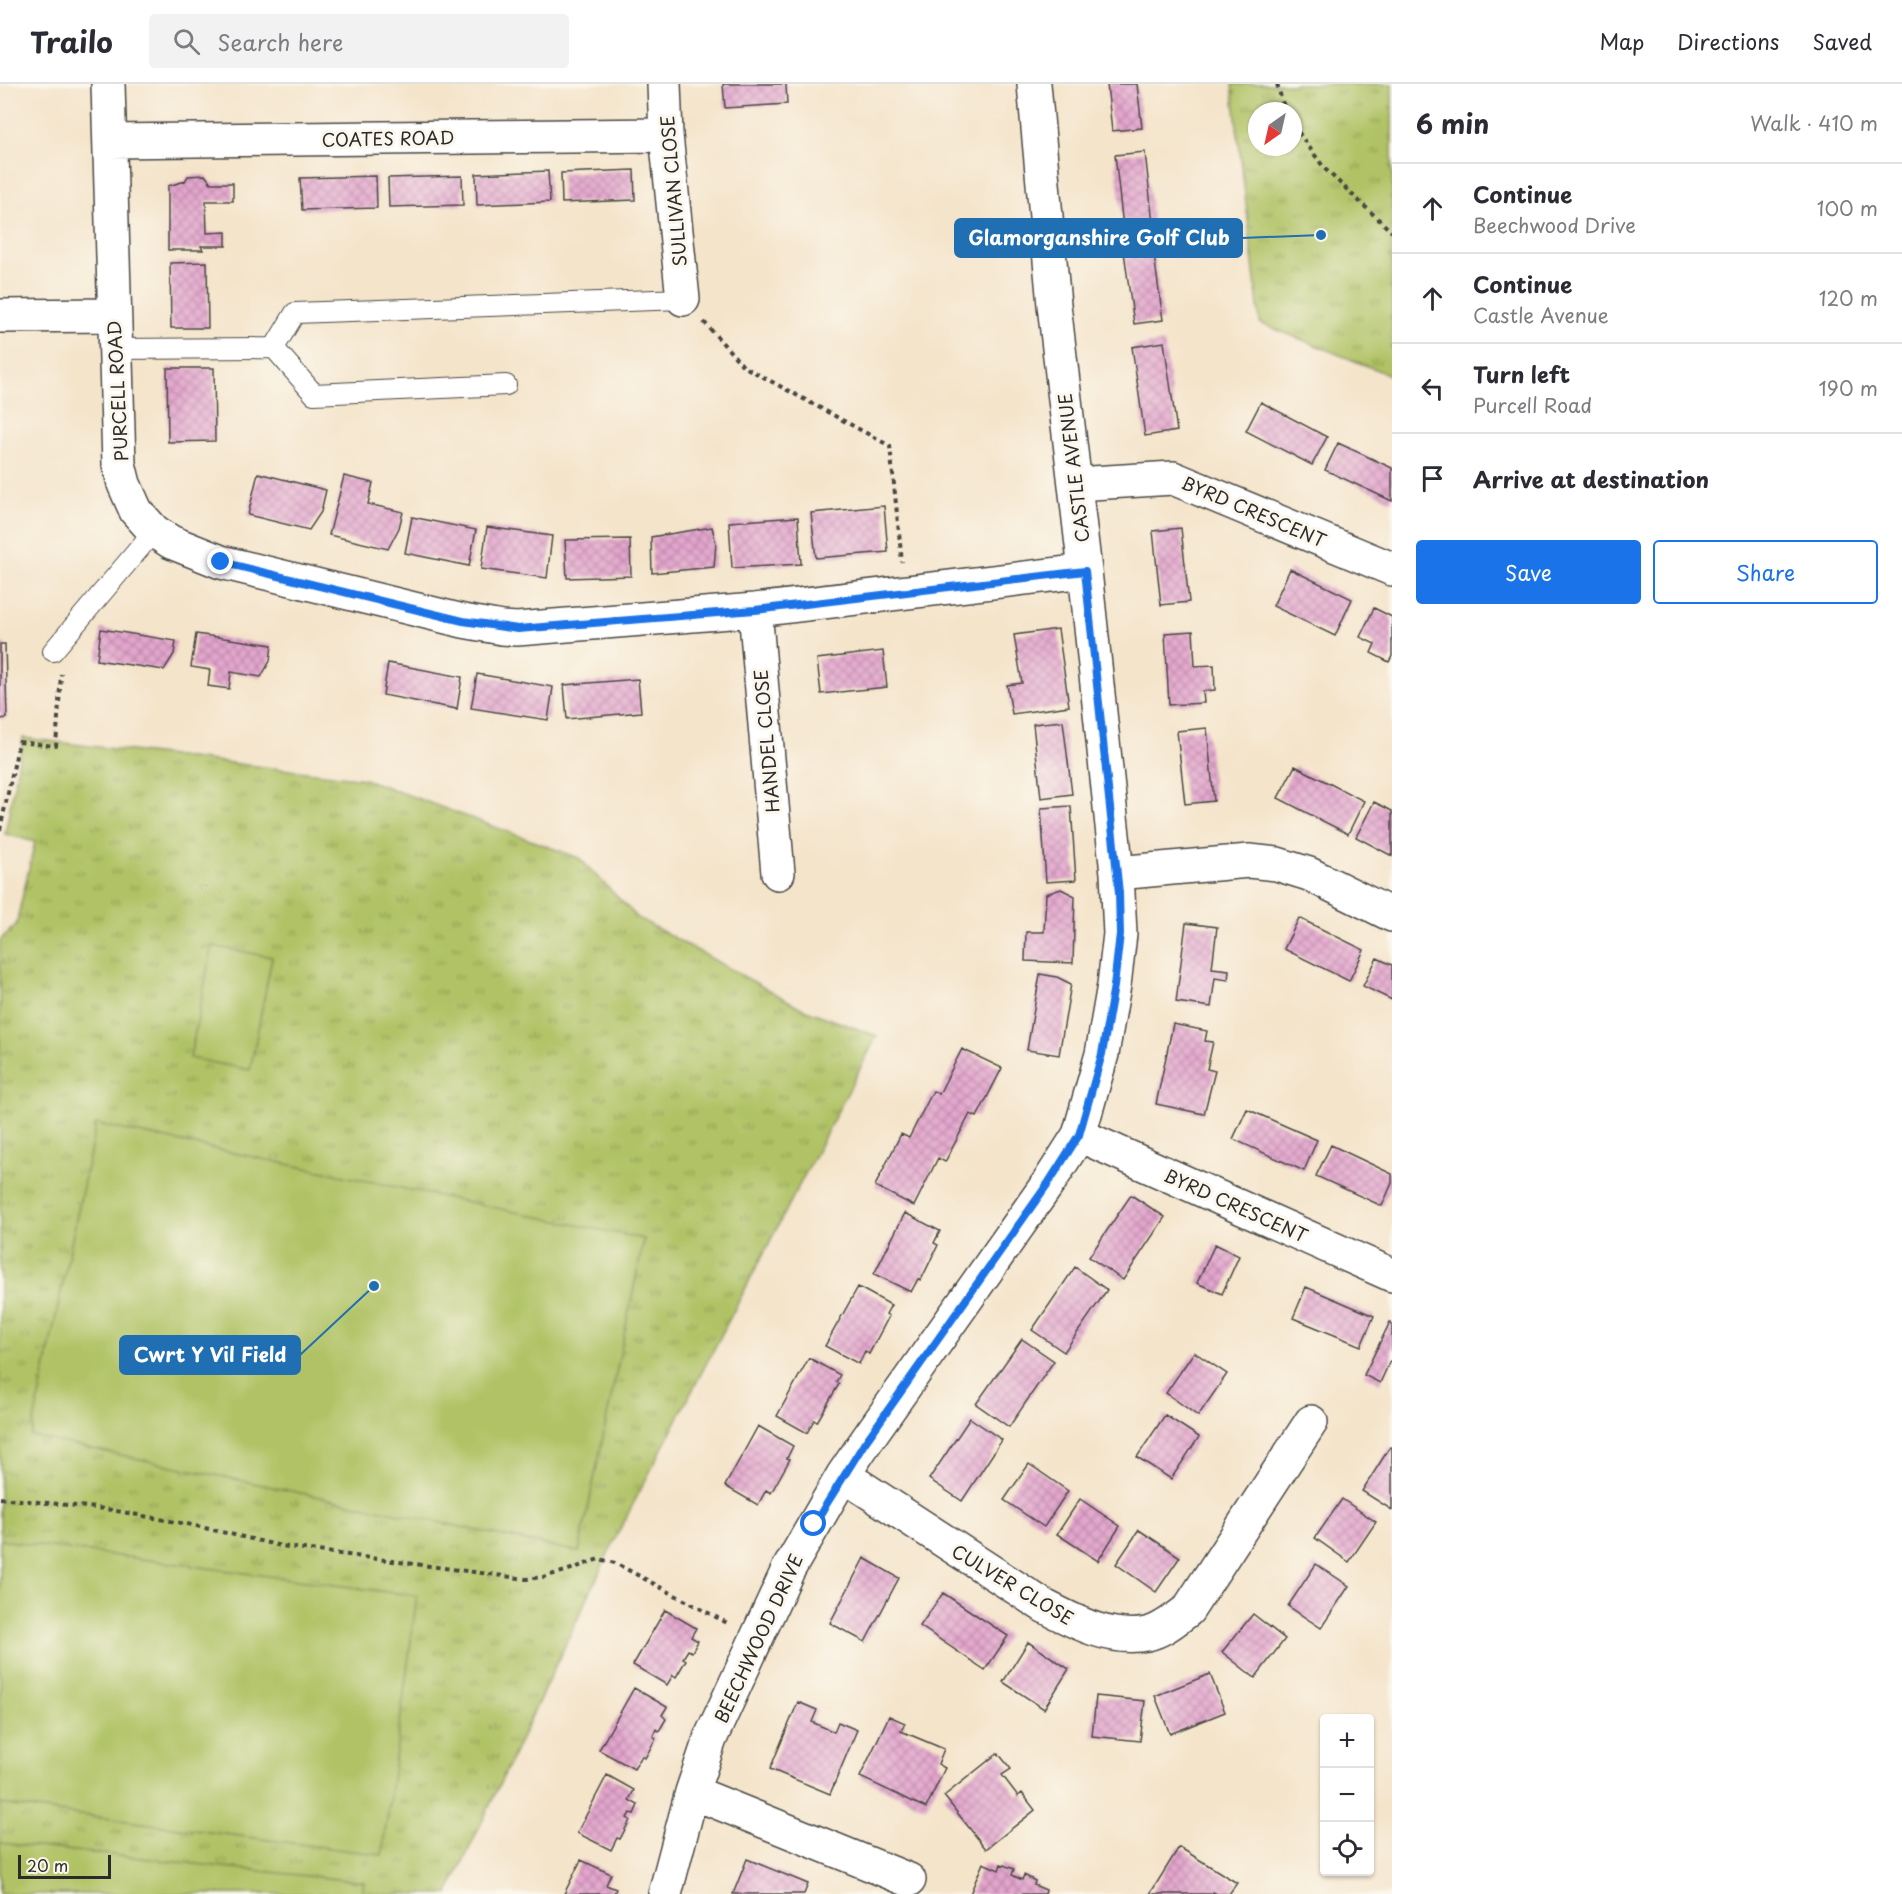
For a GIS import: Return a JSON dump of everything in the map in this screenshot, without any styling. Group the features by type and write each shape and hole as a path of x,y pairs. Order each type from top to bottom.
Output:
{"street":[{"name":"PURCELL ROAD","path":"108,84 119,464 124,484 136,511 154,531 171,542 221,562 463,621 518,629 755,610 1085,571"},
{"name":"SULLIVAN CLOSE","path":"664,84 666,135 683,298"},
{"name":"CASTLE AVENUE","path":"1034,84 1054,305 1117,873 1120,934 1102,1054 1079,1135"},
{"name":"COATES ROAD","path":"110,141 666,135"},
{"path":"0,316 114,315"},
{"name":"BYRD CRESCENT","path":"1075,484 1173,478 1392,569"},
{"name":"HANDEL CLOSE","path":"755,610 778,873"},
{"path":"1117,873 1249,861 1277,864 1309,874 1392,915"},
{"name":"BYRD CRESCENT","path":"1079,1135 1392,1275"},
{"name":"BEECHWOOD DRIVE","path":"665,1894 692,1792 710,1739 783,1580 843,1475 1049,1182 1079,1135"},
{"name":"CULVER CLOSE","path":"843,1475 957,1551 1065,1617 1103,1632 1126,1635 1148,1634 1167,1625 1188,1610 1311,1422"},
{"path":"692,1792 909,1880"}],"lane":[{"path":"274,348 295,313 683,298"},
{"path":"115,349 274,348 314,394 506,385"},
{"path":"58,644 154,531"}],"path":[{"path":"1277,84 1283,102"},
{"path":"1302,137 1325,169 1392,232"},
{"path":"683,298 743,366 890,446 904,593"},
{"path":"0,830 19,742 56,746 58,644"},
{"path":"0,1498 106,1509 192,1525 281,1546 515,1577 543,1577 604,1559 737,1628"}],"green space":[{"path":"1232,84 1392,84 1392,376 1260,323"},
{"path":"23,738 365,779 579,858 638,918 803,1009 877,1036 617,1535 448,1894 0,1894 0,940 16,925 35,842 5,834"},
{"path":"212,946 272,957 250,1070 190,1058"},
{"path":"96,1124 644,1239 579,1552 31,1436"},
{"path":"0,1540 417,1596 382,1855 0,1804"},
{"path":"0,1843 364,1882 362,1894 0,1894"}],"building":[{"path":"723,84 786,84 787,104 725,108"},
{"path":"1107,84 1137,84 1142,128 1112,131"},
{"path":"1145,152 1153,224 1123,227 1115,155"},
{"path":"634,170 635,200 562,203 561,173"},
{"path":"548,171 550,202 477,205 476,174"},
{"path":"205,175 211,183 233,183 233,201 206,201 207,233 226,232 226,246 201,246 203,250 168,250 168,186 185,181 188,176"},
{"path":"376,176 377,208 302,210 300,178"},
{"path":"462,176 463,205 389,207 388,178"},
{"path":"1153,248 1163,320 1134,324 1124,252"},
{"path":"207,262 208,328 171,328 170,263"},
{"path":"1164,342 1177,431 1145,436 1132,347"},
{"path":"167,368 214,368 215,441 168,442"},
{"path":"1261,402 1327,437 1312,465 1246,431"},
{"path":"1338,443 1392,468 1392,501 1325,470"},
{"path":"258,473 326,490 321,512 309,530 248,515"},
{"path":"344,476 373,483 368,504 403,512 399,528 388,549 329,535"},
{"path":"884,506 888,552 816,558 811,513"},
{"path":"412,517 476,530 469,566 405,553"},
{"path":"798,517 801,564 732,568 729,522"},
{"path":"487,527 552,536 547,578 481,569"},
{"path":"712,527 716,543 714,567 652,573 651,537"},
{"path":"1181,528 1189,602 1161,605 1153,531"},
{"path":"630,539 631,576 567,578 565,540"},
{"path":"1290,569 1352,599 1335,636 1273,606"},
{"path":"1374,608 1392,617 1392,656 1389,662 1371,653 1375,644 1360,637"},
{"path":"101,629 176,641 174,654 164,670 97,660"},
{"path":"1058,629 1069,706 1012,714 1007,685 1022,683 1014,635"},
{"path":"1193,631 1195,666 1214,665 1215,690 1203,691 1204,703 1169,705 1165,633"},
{"path":"196,634 272,645 270,661 261,677 231,672 229,689 208,686 210,670 191,667"},
{"path":"0,644 5,644 7,718 0,719"},
{"path":"883,651 887,687 821,694 817,659"},
{"path":"388,663 462,677 457,709 383,695"},
{"path":"477,674 553,687 548,720 471,708"},
{"path":"638,679 641,712 567,719 564,685"},
{"path":"1063,721 1072,794 1041,798 1033,724"},
{"path":"1207,728 1214,801 1185,804 1177,731"},
{"path":"1295,766 1364,801 1348,834 1278,798"},
{"path":"1374,802 1392,811 1392,856 1356,837"},
{"path":"1071,806 1076,880 1046,882 1041,808"},
{"path":"1061,889 1075,896 1073,963 1025,961 1026,932 1044,932 1046,894"},
{"path":"1299,918 1364,950 1349,981 1284,949"},
{"path":"1186,923 1217,927 1212,968 1229,970 1228,980 1215,978 1211,1007 1176,1002"},
{"path":"1377,958 1392,965 1392,1000 1363,986"},
{"path":"1040,974 1057,977 1071,984 1059,1055 1027,1050"},
{"path":"1173,1024 1207,1031 1205,1041 1213,1042 1207,1069 1215,1071 1204,1114 1156,1104"},
{"path":"962,1049 1002,1068 977,1117 970,1114 945,1162 938,1158 914,1206 875,1186 901,1134 909,1138 933,1091 939,1094"},
{"path":"1247,1109 1317,1140 1304,1171 1233,1139"},
{"path":"1331,1145 1392,1174 1392,1183 1382,1206 1316,1176"},
{"path":"1131,1195 1165,1217 1123,1280 1089,1257"},
{"path":"905,1213 940,1231 934,1243 938,1245 921,1280 918,1279 911,1292 874,1274"},
{"path":"1215,1244 1239,1256 1222,1294 1197,1283"},
{"path":"1075,1267 1107,1290 1064,1352 1032,1330"},
{"path":"858,1287 891,1305 886,1314 889,1316 869,1354 865,1351 859,1364 825,1346"},
{"path":"1306,1287 1374,1316 1361,1346 1293,1318"},
{"path":"1390,1322 1392,1324 1392,1362 1390,1361 1380,1383 1364,1375"},
{"path":"1022,1339 1054,1361 1009,1427 976,1404"},
{"path":"1194,1352 1227,1374 1198,1416 1166,1393"},
{"path":"809,1358 840,1375 836,1382 839,1384 817,1422 814,1420 807,1433 777,1416"},
{"path":"1165,1415 1199,1437 1171,1479 1137,1457"},
{"path":"970,1418 1002,1440 962,1501 929,1479"},
{"path":"758,1426 793,1446 787,1458 790,1459 771,1493 766,1490 758,1505 725,1486"},
{"path":"1390,1447 1392,1448 1392,1510 1362,1491"},
{"path":"1029,1464 1068,1491 1044,1527 1004,1500"},
{"path":"1080,1499 1120,1526 1098,1561 1057,1534"},
{"path":"1342,1499 1376,1522 1349,1562 1315,1538"},
{"path":"1139,1530 1180,1557 1156,1592 1116,1564"},
{"path":"864,1558 899,1578 865,1642 830,1623"},
{"path":"1316,1564 1349,1586 1321,1628 1288,1606"},
{"path":"943,1593 1008,1636 985,1670 920,1626"},
{"path":"665,1610 696,1628 691,1637 698,1641 692,1652 688,1650 683,1658 686,1660 676,1677 673,1675 667,1685 633,1665"},
{"path":"1253,1614 1285,1639 1255,1678 1222,1652"},
{"path":"1028,1642 1069,1669 1044,1709 1003,1682"},
{"path":"1210,1674 1225,1712 1170,1734 1155,1696"},
{"path":"634,1688 667,1707 662,1715 666,1719 659,1731 656,1729 653,1736 656,1738 645,1758 642,1756 634,1769 599,1750"},
{"path":"1096,1696 1145,1701 1140,1741 1092,1736"},
{"path":"798,1702 817,1710 812,1722 834,1732 838,1722 857,1730 830,1794 770,1769"},
{"path":"889,1716 905,1723 901,1731 944,1749 938,1764 945,1768 926,1808 860,1777"},
{"path":"998,1753 1011,1769 1002,1775 1018,1796 1022,1793 1035,1810 986,1849 944,1796"},
{"path":"607,1775 634,1790 629,1800 638,1805 634,1814 630,1813 627,1818 630,1820 611,1850 577,1833"},
{"path":"1179,1847 1237,1883 1229,1894 1213,1892 1212,1894 1150,1894"},
{"path":"747,1859 808,1884 804,1894 733,1894"},
{"path":"581,1860 611,1874 606,1885 616,1889 614,1894 564,1894"},
{"path":"983,1863 999,1870 1001,1864 1014,1869 1012,1875 1022,1880 1024,1875 1035,1881 1034,1885 1046,1890 1045,1894 970,1894"}],"place":[{"name":"Glamorganshire Golf Club","path":"1321,235"},
{"name":"Cwrt Y Vil Field","path":"374,1286"}],"route":[{"path":"221,562 463,621 518,629 755,610 1085,571 1119,893 1120,934 1102,1054 1079,1135 1049,1182 864,1444 814,1524"}]}
